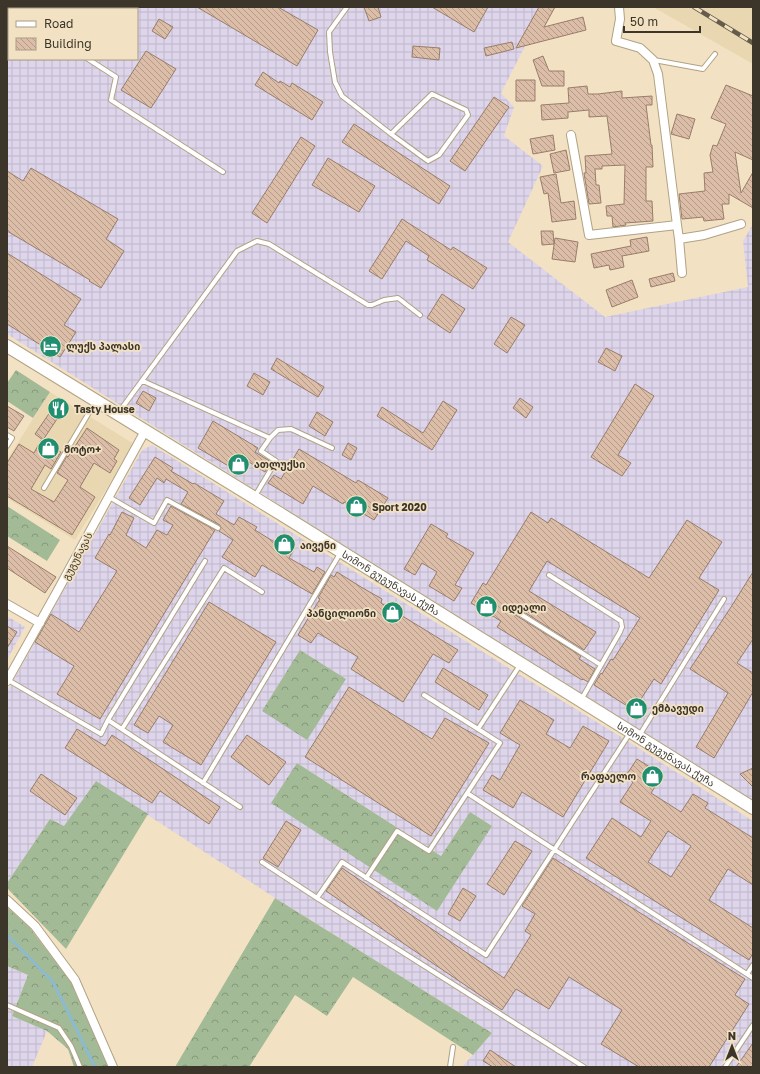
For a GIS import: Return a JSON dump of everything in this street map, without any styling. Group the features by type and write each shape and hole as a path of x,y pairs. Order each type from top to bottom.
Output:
{"main road":[{"name":"სიმონ გუგუნავას ქუჩა","path":"7,346 581,700 753,808"}],"street":[{"path":"619,7 620,19 616,40 640,48 653,60 658,74 682,273"},
{"path":"571,135 589,235 677,225"},
{"path":"679,239 704,235 741,224"},
{"name":"გუგუნავას","path":"7,680 146,431"},
{"path":"7,604 40,623"},
{"path":"7,900 35,926 75,980 113,1067"}],"lane":[{"path":"347,7 329,32 330,52 336,82 342,96 391,134 428,161 439,155 468,115 466,110 432,94 391,134"},
{"path":"653,60 703,68 715,54"},
{"path":"90,60 116,76 111,100 223,172"},
{"path":"118,414 237,252 257,241 269,244 368,305 384,300 398,298 420,315"},
{"path":"143,381 270,438"},
{"path":"44,488 96,401"},
{"path":"254,498 276,461 261,451 278,430 291,429 332,448"},
{"path":"7,435 12,438 7,446"},
{"path":"109,497 154,522 167,500 218,528"},
{"path":"203,783 341,552"},
{"path":"7,680 101,734 108,720 205,561"},
{"path":"122,729 224,568 262,592"},
{"path":"549,575 621,621 622,627 620,632 581,700"},
{"path":"317,898 342,862 486,955 555,849 635,734 724,600"},
{"path":"511,608 601,665"},
{"path":"478,729 521,663"},
{"path":"366,878 397,831 429,851 500,743 424,695"},
{"path":"108,720 240,807"},
{"path":"467,793 753,978"},
{"path":"262,862 584,1067"},
{"path":"747,974 753,965"},
{"path":"7,1005 59,1028 71,1046 80,1067"},
{"path":"725,1067 753,1025"},
{"path":"450,1067 453,1047"}],"shaded area":[{"path":"7,7 545,7 501,93 514,107 504,136 543,166 508,242 605,317 748,287 743,241 753,224 753,800 7,334"},
{"path":"653,7 753,7 753,64"},
{"path":"50,392 134,444 75,540 7,498 7,460"},
{"path":"152,445 618,735 753,821 753,1067 462,1067 492,1033 275,898 97,782 64,826 50,819 7,883 7,692 142,450","holes":["297,763 441,856 470,812 437,911"]},
{"path":"7,616 25,627 7,660"},
{"path":"7,966 28,975 12,1016 47,1031 32,1067 7,1067"}],"green space":[{"path":"16,370 50,392 33,418 7,401 7,383"},
{"path":"7,506 60,540 47,561 7,536"},
{"path":"300,650 346,679 307,740 262,711"},
{"path":"297,763 441,856 470,812 492,826 437,911 271,803"},
{"path":"96,781 148,814 66,949 7,888 7,883 50,819 64,826"},
{"path":"275,898 492,1033 473,1055 353,977 327,1016 295,995 249,1067 175,1067"},
{"path":"7,907 30,928 71,982 108,1067 74,1067 68,1049 47,1031 12,1016 28,975 7,966"}],"building":[{"path":"197,7 278,7 318,30 297,66"},
{"path":"364,7 378,7 381,17 369,21"},
{"path":"432,7 488,7 474,32"},
{"path":"539,7 555,7 544,27 583,17 586,30 516,48"},
{"path":"159,19 173,27 165,39 152,31"},
{"path":"512,42 514,49 486,56 484,48"},
{"path":"413,46 440,48 439,60 412,57"},
{"path":"146,51 176,69 151,108 121,90"},
{"path":"543,56 549,71 564,71 564,86 542,86 533,60"},
{"path":"263,72 279,83 280,81 290,87 292,83 323,102 312,120 255,85"},
{"path":"516,80 535,80 535,101 516,101"},
{"path":"726,85 753,96 753,160 735,152 741,193 753,172 753,208 729,194 729,204 722,204 724,219 704,221 703,217 682,219 679,194 705,191 704,173 713,172 710,155 713,145 717,146 726,124 711,118"},
{"path":"587,86 588,94 622,91 622,98 652,96 652,105 646,105 652,145 653,167 646,167 646,201 652,201 653,221 625,223 626,225 613,227 612,216 607,216 606,206 624,204 625,165 602,166 602,169 595,169 596,185 599,185 601,203 589,204 584,173 586,173 585,156 612,154 607,116 589,117 589,110 568,112 568,118 542,120 541,105 569,103 568,88"},
{"path":"494,97 509,107 465,171 450,161"},
{"path":"677,114 695,119 689,139 671,134"},
{"path":"354,124 450,186 439,204 342,142"},
{"path":"553,135 555,150 533,154 530,139"},
{"path":"301,137 315,146 267,223 252,213"},
{"path":"566,150 570,170 554,173 550,154"},
{"path":"328,158 375,186 359,212 312,185"},
{"path":"31,168 118,219 106,239 124,251 101,288 7,231 7,171 23,181"},
{"path":"556,174 561,203 574,201 576,219 552,222 548,193 544,194 540,177"},
{"path":"402,219 451,250 453,247 487,268 473,289 427,260 429,256 406,241 382,279 369,271"},
{"path":"541,231 553,231 554,244 542,245"},
{"path":"647,237 649,251 622,256 624,267 610,270 609,265 594,268 591,254 631,246 630,240"},
{"path":"555,238 578,242 575,262 552,259"},
{"path":"7,253 81,299 64,325 76,332 60,357 7,324"},
{"path":"673,273 675,281 651,287 649,279"},
{"path":"632,280 638,297 612,307 606,290"},
{"path":"442,294 465,309 450,333 427,318"},
{"path":"511,317 525,325 507,353 494,344"},
{"path":"606,348 622,356 615,371 598,362"},
{"path":"277,358 324,387 318,397 271,369"},
{"path":"254,373 270,382 263,395 247,386"},
{"path":"635,384 654,396 618,455 631,463 622,476 591,457"},
{"path":"143,391 156,398 149,411 136,403"},
{"path":"520,398 533,407 526,418 513,408"},
{"path":"443,401 457,410 432,450 377,416 382,407 423,433"},
{"path":"57,402 65,407 43,440 35,434"},
{"path":"7,406 24,416 14,431 7,427"},
{"path":"317,412 333,422 325,436 309,426"},
{"path":"213,421 258,448 255,452 271,462 265,472 249,462 242,474 198,448"},
{"path":"87,428 119,450 114,459 117,461 110,473 94,463 80,487 95,497 72,535 7,496 7,463 19,444 34,453 41,440 61,452 51,469 45,465 31,489 54,502 68,480 57,473"},
{"path":"348,443 357,448 351,460 342,455"},
{"path":"299,449 356,483 358,480 388,498 374,520 313,486 303,504 268,483 274,475 281,479"},
{"path":"155,457 173,468 171,471 224,501 216,514 234,525 239,517 257,527 255,530 276,543 279,538 295,548 289,558 314,572 317,567 325,572 312,594 262,565 255,577 222,557 233,540 219,531 221,528 220,525 181,504 188,492 166,479 164,483 157,478 140,505 129,498"},
{"path":"171,506 215,530 100,719 57,694 74,666 35,642 51,614 79,632 117,571 95,558 109,534 110,535 122,512 134,518 126,535 146,548 157,530 167,535 173,525 163,520"},
{"path":"531,512 548,523 551,518 649,578 687,520 722,542 699,578 719,590 661,684 654,679 639,702 648,708 643,716 594,685 611,659 613,660 640,618 547,561 529,591 596,632 584,650 513,605 508,606 509,611 581,656 579,659 595,669 588,682 583,679 582,680 497,627 501,621 471,603 483,583 486,585"},
{"path":"431,524 448,534 446,537 474,553 455,585 462,588 454,601 429,586 437,572 422,563 415,575 404,569"},
{"path":"7,546 56,577 45,593 7,568"},
{"path":"337,572 382,599 381,603 458,650 449,663 433,654 403,702 351,669 358,657 318,633 311,643 298,635 320,599 318,598 331,575 334,577"},
{"path":"753,572 753,639 737,663 753,673 753,692 714,758 696,747 728,693 690,669"},
{"path":"209,602 276,642 201,765 163,742 173,725 159,716 148,733 134,725"},
{"path":"7,626 17,632 7,648"},
{"path":"443,668 488,695 479,710 435,682"},
{"path":"349,687 432,739 445,718 489,743 431,836 305,757"},
{"path":"520,700 554,720 546,734 570,748 583,726 609,741 563,817 522,792 513,808 483,790 492,775 500,780 520,745 500,733"},
{"path":"77,729 105,746 112,735 220,807 209,824 160,791 152,803 65,748"},
{"path":"247,735 286,762 269,785 231,757"},
{"path":"637,759 663,775 651,793 681,812 693,794 708,803 705,808 753,838 753,885 728,869 709,900 753,928 753,953 749,960 586,858 612,818 641,837 651,821 620,802 633,782 625,777","holes":["668,831 691,846 671,877 648,862"]},
{"path":"753,768 753,787 740,774"},
{"path":"41,774 77,798 65,815 30,791"},
{"path":"286,821 301,830 278,867 263,858"},
{"path":"515,841 532,851 504,895 487,884"},
{"path":"553,858 745,979 735,995 749,1004 709,1067 639,1067 601,1044 622,1010 569,977 549,1009 516,989 502,1010 326,891 342,868 504,978 531,935 525,931 535,914 522,906"},
{"path":"463,888 476,896 460,921 448,914"},
{"path":"753,1043 753,1067 736,1067"},
{"path":"490,1050 516,1067 493,1067 483,1061"}],"waterway":[{"path":"7,935 53,982 95,1067"}],"railway":[{"path":"694,7 753,43"}],"place":[{"name":"ლუქს პალასი","path":"51,346"},
{"name":"Tasty House","path":"58,409"},
{"name":"მოტო+","path":"48,449"},
{"name":"ათლუქსი","path":"238,464"},
{"name":"Sport 2020","path":"357,507"},
{"name":"აივენი","path":"284,545"},
{"name":"იდეალი","path":"487,607"},
{"name":"პანცილიონი","path":"392,613"},
{"name":"ემბავუდი","path":"636,708"},
{"name":"რაფაელო","path":"652,776"}]}
